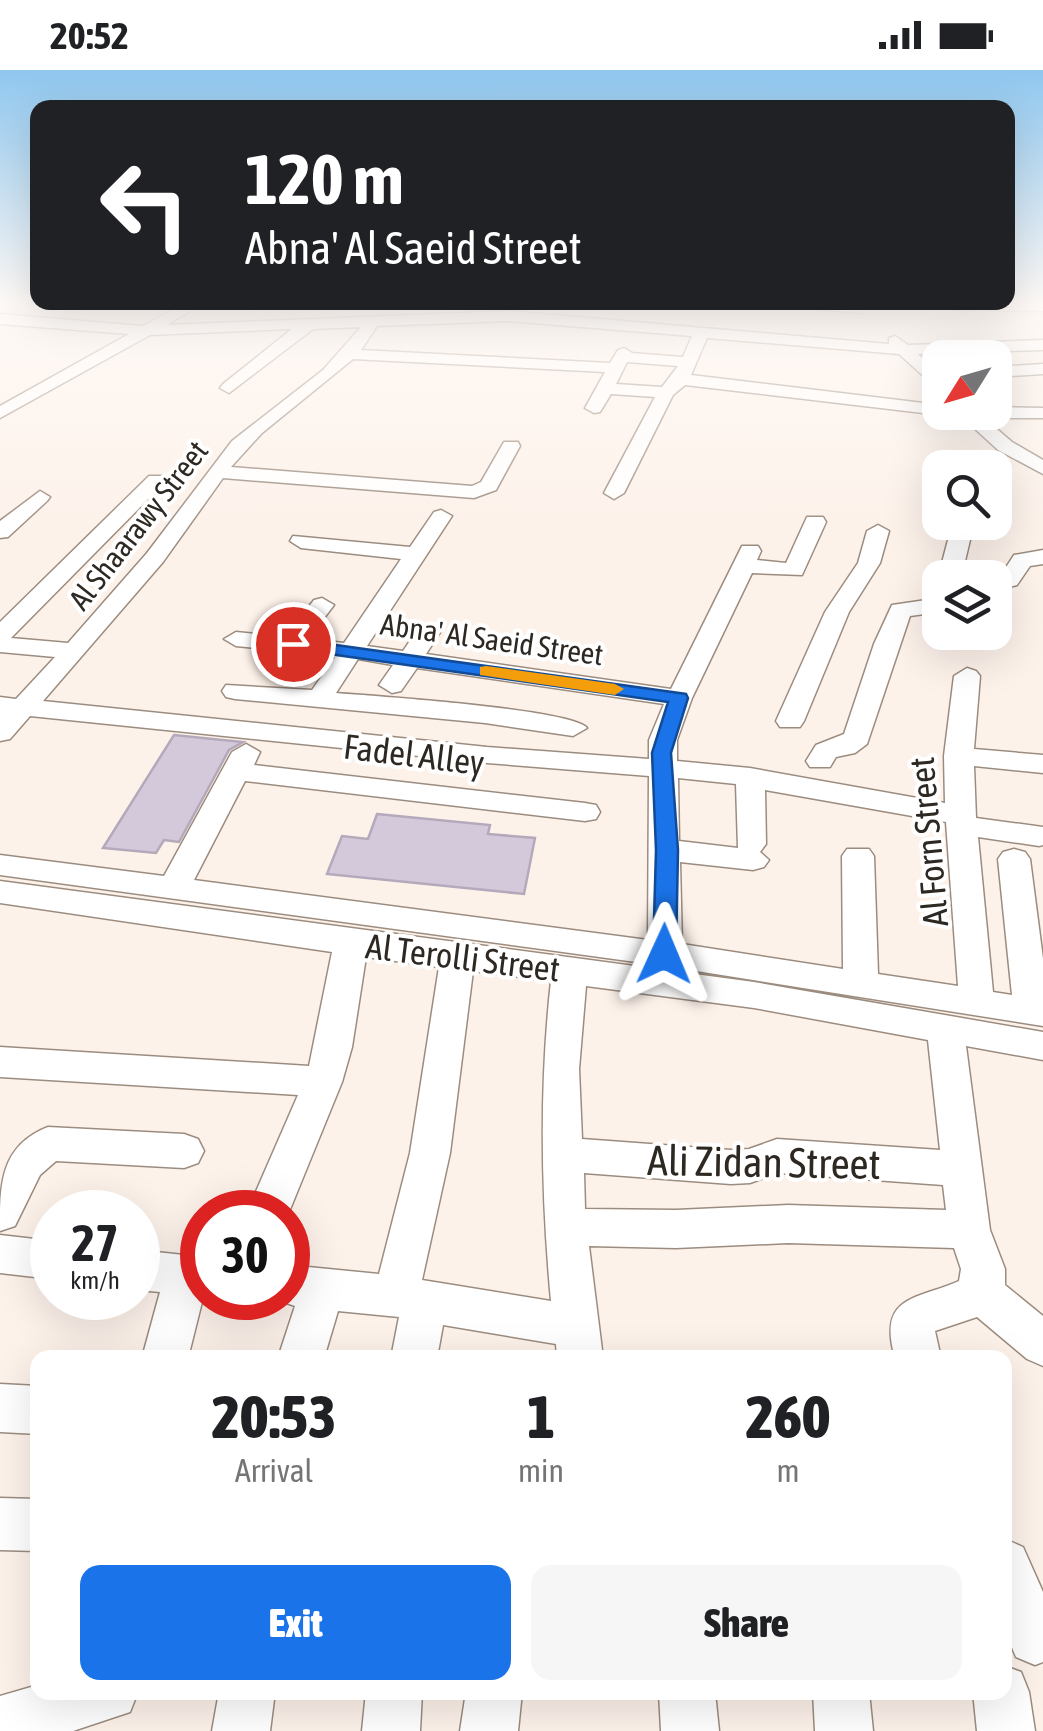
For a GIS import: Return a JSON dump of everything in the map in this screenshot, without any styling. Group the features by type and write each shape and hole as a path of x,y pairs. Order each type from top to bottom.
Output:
{"street":[{"path":"0,412 56,381"},
{"path":"229,388 238,381"},
{"name":"Al Shaarawy Street","path":"0,733 11,706 76,651 240,444 318,381"},
{"path":"594,408 609,381"},
{"path":"605,388 660,381"},
{"path":"614,493 677,381"},
{"path":"699,381 922,408"},
{"path":"1012,413 1043,413"},
{"path":"987,430 1043,468"},
{"path":"220,472 474,492 490,486 511,446"},
{"path":"0,636 156,480"},
{"path":"8,539 40,497"},
{"path":"319,699 440,516"},
{"path":"664,954 664,740 679,698 697,668 747,558 794,570 815,522"},
{"path":"820,761 826,751 845,747 857,738 886,644 869,562 878,531"},
{"path":"953,560 959,540"},
{"path":"301,541 416,554"},
{"path":"1012,575 1022,560 1043,557"},
{"path":"790,721 837,612 877,601 922,604"},
{"path":"173,889 258,731 293,644 322,606"},
{"path":"392,685 428,631"},
{"name":"Abna' Al Saeid Street","path":"236,639 352,651 679,698"},
{"path":"0,645 76,651"},
{"name":"Al Forn Street","path":"967,676 958,724 958,756 963,874 973,930 961,1014 962,1169 969,1230 983,1269 980,1292"},
{"path":"235,691 276,681 319,699 573,728"},
{"path":"11,706 487,755 662,766 750,777 960,820 1026,848 1038,1012"},
{"path":"487,755 500,717"},
{"path":"958,756 1043,764"},
{"name":"Fadel Alley","path":"235,771 585,812"},
{"path":"667,850 752,852 750,777"},
{"path":"858,856 861,982"},
{"name":"Al Terolli Street","path":"0,865 861,982 1043,1046"},
{"name":"Al Terolli Street","path":"0,892 772,998 961,1014 1038,1012"},
{"path":"277,1190 334,1047 351,943"},
{"path":"414,1350 411,1298 458,956"},
{"path":"310,1288 411,1298 577,1342 565,1228 560,1069 570,971"},
{"path":"0,1062 323,1082"},
{"path":"0,1213 26,1163 48,1144 184,1151"},
{"name":"Ali Zidan Street","path":"565,1155 730,1166 750,1166 777,1156 962,1169"},
{"path":"565,1228 788,1224 969,1230"},
{"path":"0,1254 30,1257"},
{"path":"915,1350 910,1328 916,1318 980,1292 1043,1344"},
{"path":"168,1350 180,1316"},
{"path":"301,1350 303,1320"},
{"path":"0,1408 30,1410"},
{"path":"0,1524 30,1525"},
{"path":"1012,1587 1028,1636"},
{"path":"38,1714 84,1700"},
{"path":"241,1731 246,1700"},
{"path":"391,1731 393,1700"},
{"path":"490,1731 493,1700"},
{"path":"688,1700 690,1731"},
{"path":"841,1700 844,1731"},
{"path":"1002,1700 1006,1731"}],"building":[{"path":"174,735 243,742 229,750 179,842 164,840 156,853 103,848"},
{"path":"377,814 490,825 488,834 535,838 524,894 327,874 342,836 368,839"}],"slow traffic":[{"path":"486,671 615,689"}],"route":[{"path":"293,644 679,698 662,753 667,850 664,954"}]}
